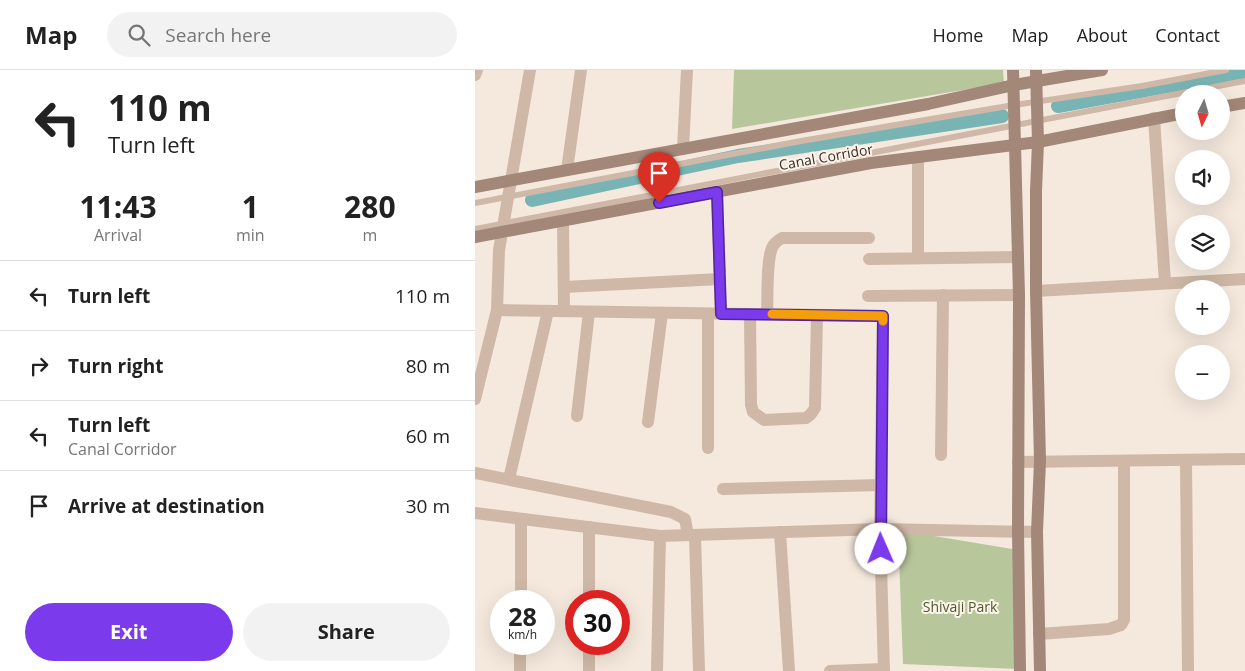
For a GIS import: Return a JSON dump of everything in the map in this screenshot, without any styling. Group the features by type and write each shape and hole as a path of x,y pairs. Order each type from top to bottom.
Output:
{"street":[{"path":"475,75 477,70"},
{"path":"475,399 497,310 499,250 530,70"},
{"path":"567,170 581,70"},
{"path":"683,149 687,70"},
{"path":"1013,70 1019,295 1018,532 1020,671"},
{"path":"475,187 928,104 1014,85 1036,76 1102,70"},
{"path":"1036,76 1038,142 1036,291 1040,461 1037,532 1040,671"},
{"path":"1230,106 1245,103"},
{"name":"Canal Corridor","path":"475,237 503,228 563,221 871,163 1038,142 1175,114"},
{"path":"1154,118 1165,283"},
{"path":"917,258 918,157"},
{"path":"717,192 721,314"},
{"path":"563,221 564,311"},
{"path":"767,314 770,257 775,242 782,238 869,238"},
{"path":"869,259 1018,257"},
{"path":"563,286 720,279"},
{"path":"1036,291 1245,279"},
{"path":"868,296 1019,295"},
{"path":"941,455 943,296"},
{"path":"497,310 883,316 880,529 884,670 830,671"},
{"path":"509,479 548,311"},
{"path":"577,416 589,312"},
{"path":"648,422 662,313"},
{"path":"708,314 709,448"},
{"path":"750,314 751,405 753,412 764,420 806,418 815,408 817,315"},
{"path":"1018,462 1245,459"},
{"path":"1039,634 1109,629 1121,625 1124,620 1124,460"},
{"path":"1186,460 1188,671"},
{"path":"475,473 679,515 685,519 692,535 699,671"},
{"path":"723,489 881,485"},
{"path":"475,513 660,536 880,529 1037,532"},
{"path":"521,519 521,590"},
{"path":"589,527 589,590"},
{"path":"780,532 789,671"},
{"path":"657,671 660,536"},
{"path":"520,655 520,671"},
{"path":"589,655 589,671"}],"lane":[{"path":"475,203 801,141 1014,105 1142,86 1226,70"},
{"path":"475,229 503,228 1037,120 1245,81"}],"green space":[{"path":"734,70 1003,70 1004,83 732,129"},
{"name":"Shivaji Park","path":"898,530 1018,550 1020,669 903,664"}],"waterway":[{"path":"1058,106 1245,72"},
{"path":"532,200 738,156 1002,116"}],"slow traffic":[{"path":"772,314 883,316 883,321"}],"route":[{"path":"659,203 717,192 721,314 883,316 881,549"}]}
